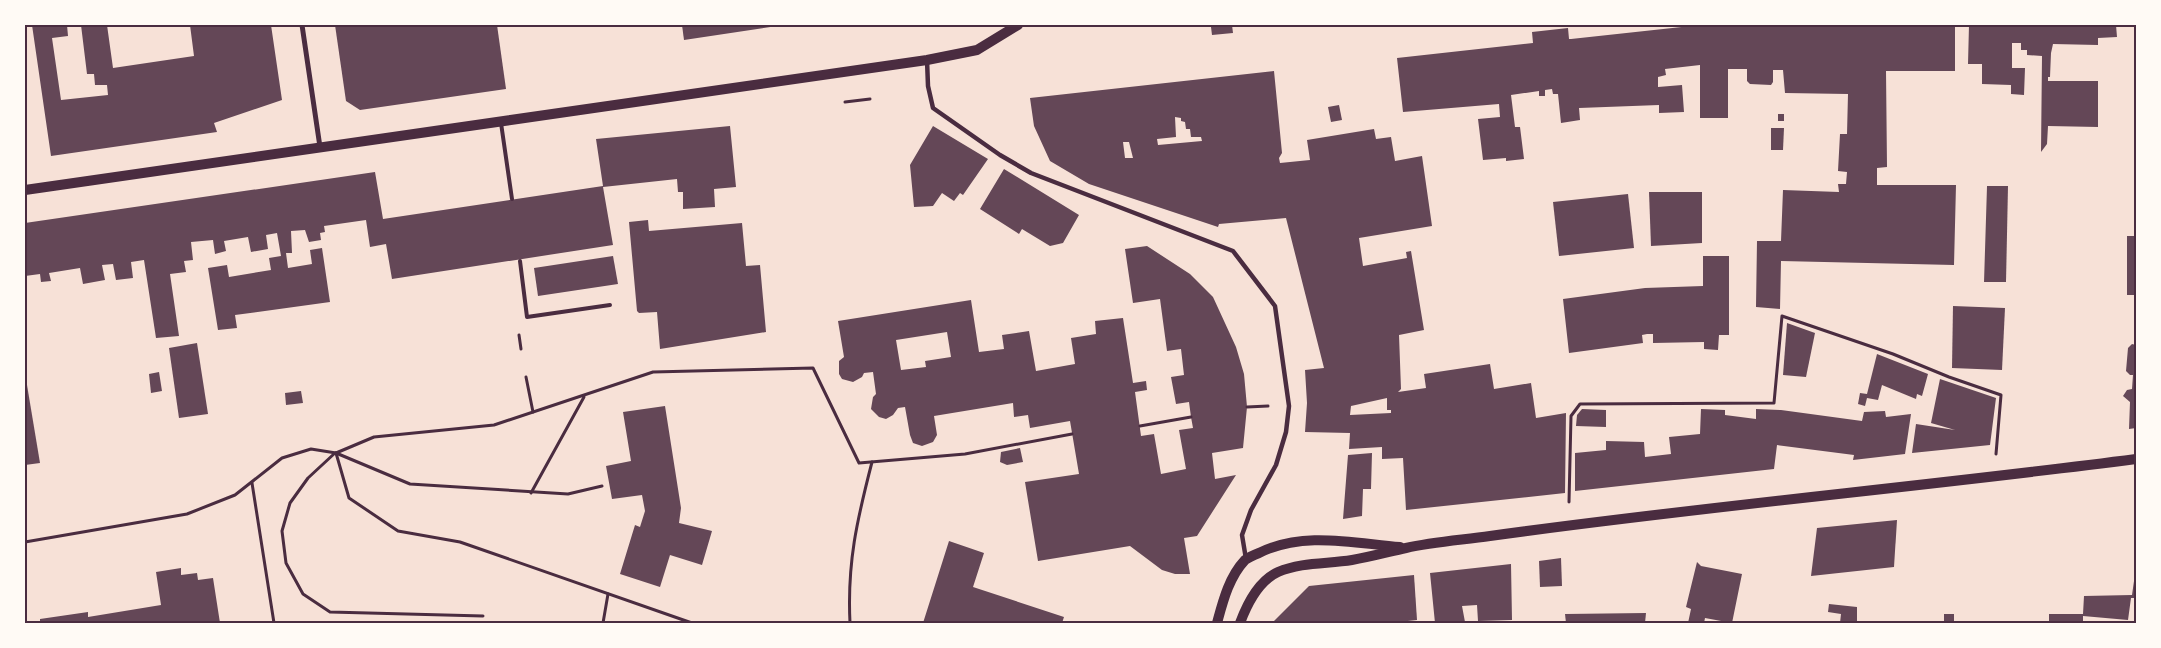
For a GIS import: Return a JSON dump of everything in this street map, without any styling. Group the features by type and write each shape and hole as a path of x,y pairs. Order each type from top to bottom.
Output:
{"main road":[{"path":"25,190 926,60 977,50 1018,25"},
{"path":"1240,623 1247,605 1260,586 1276,573 1292,567 1372,557 1408,547 1569,525 1995,478 2136,459"},
{"path":"1217,623 1225,595 1235,574 1246,558 1273,546 1305,539 1408,547"}],"street":[{"path":"302,25 320,146"},
{"path":"926,60 928,86 933,108 971,136 1031,173 1233,251 1275,306 1289,406 1286,432 1276,464 1251,510 1242,535 1246,558"}],"lane":[{"path":"501,121 512,198"},
{"path":"520,261 527,317 610,305"}],"path":[{"path":"845,102 870,99"},
{"path":"1569,525 1571,416 1580,404 1774,403 1782,316 1893,354 1949,377 2001,395 1995,478"},
{"path":"483,616 330,612 303,594 286,563 282,531 290,503 308,478 336,453 374,437 494,425 653,372 814,368 859,463 965,454 1072,434"},
{"path":"526,377 534,412"},
{"path":"531,493 585,396"},
{"path":"1271,406 1271,415"},
{"path":"1140,426 1191,417"},
{"path":"25,542 187,514 236,495 282,458 312,449 336,453 410,484 568,494 602,486"},
{"path":"336,453 349,498 398,532 460,542 692,623"},
{"path":"850,623 849,590 854,531 872,462"},
{"path":"252,482 274,623"},
{"path":"603,623 608,594"}],"building":[{"path":"32,25 67,25 68,36 52,38 61,100 108,95 107,85 95,85 94,74 87,74 81,25 107,25 113,68 194,56 190,25 271,25 282,100 214,123 217,132 51,156"},
{"path":"335,25 497,25 506,89 360,110 346,101"},
{"path":"682,25 777,25 777,26 684,40"},
{"path":"1232,25 1233,33 1212,35 1211,27"},
{"path":"1700,25 1955,25 1955,71 1886,71 1887,167 1877,168 1877,185 1956,185 1954,265 1781,261 1780,309 1756,307 1757,241 1781,241 1783,190 1839,192 1838,184 1846,184 1847,172 1838,171 1840,134 1847,134 1848,94 1785,93 1783,70 1773,70 1773,82 1771,85 1750,84 1747,81 1747,69 1728,69 1728,118 1700,118 1700,65 1665,69 1666,75 1658,77 1658,87 1682,85 1684,112 1659,113 1659,105 1579,108 1580,120 1561,123 1558,94 1553,94 1552,89 1545,90 1545,96 1539,96 1539,91 1511,95 1515,127 1520,127 1524,159 1506,161 1506,158 1483,160 1478,119 1500,117 1499,104 1403,112 1397,58 1533,43 1532,32 1568,28 1569,39 1571,39"},
{"path":"1969,25 2116,25 2117,37 2098,38 2098,45 2053,44 2051,53 2050,77 2048,77 2048,81 2098,81 2098,127 2048,126 2047,144 2041,152 2042,56 2027,55 2027,50 2021,50 2021,43 2012,43 2012,68 2025,68 2024,95 2011,94 2011,85 1982,84 1982,64 1968,64"},
{"path":"1274,71 1282,153 1279,158 1280,163 1310,160 1307,140 1374,129 1376,139 1391,137 1395,161 1422,156 1432,226 1359,238 1363,266 1407,258 1406,252 1411,251 1424,330 1399,335 1401,389 1398,392 1426,388 1424,374 1490,364 1494,389 1531,383 1536,418 1566,413 1565,493 1406,510 1403,458 1382,459 1382,447 1349,449 1350,433 1305,432 1307,403 1305,370 1324,368 1286,218 1219,224 1218,227 1089,184 1050,161 1034,126 1030,98","holes":["1175,117 1181,118 1181,121 1185,122 1186,129 1190,129 1191,137 1201,137 1202,141 1158,145 1157,139 1176,137","1123,142 1129,142 1133,158 1125,158","1387,398 1387,410 1391,410 1391,413 1350,415 1351,406"]},
{"path":"1339,105 1342,120 1331,122 1328,107"},
{"path":"1778,114 1784,114 1784,121 1778,121"},
{"path":"730,126 736,187 714,189 715,207 683,209 683,192 678,192 677,179 603,187 613,245 392,279 386,244 370,247 366,220 324,226 325,232 320,233 321,240 309,242 305,230 291,231 292,253 286,253 288,268 312,264 310,250 322,248 330,302 235,315 237,328 218,330 208,268 227,265 229,277 271,270 269,258 281,256 277,233 266,235 268,249 251,252 248,237 224,241 226,251 215,254 213,240 191,242 193,260 184,261 186,272 170,274 179,336 156,338 144,260 131,262 133,278 116,280 113,264 102,265 105,280 83,284 80,268 49,273 51,281 41,282 40,274 25,276 25,223 375,172 383,219 603,186 596,139"},
{"path":"933,126 988,159 963,195 960,193 954,201 942,193 933,206 914,207 910,165"},
{"path":"1771,128 1784,128 1783,150 1771,150"},
{"path":"1004,169 1079,215 1063,243 1050,246 1022,229 1019,234 980,209"},
{"path":"1987,186 2008,186 2006,282 1984,282"},
{"path":"1649,192 1702,192 1702,243 1651,246"},
{"path":"1628,194 1634,248 1559,256 1553,202"},
{"path":"648,220 649,231 742,223 746,266 760,265 766,332 660,349 657,312 639,313 637,311 629,222"},
{"path":"2127,236 2136,236 2136,295 2127,295"},
{"path":"1147,246 1190,274 1213,297 1236,347 1244,374 1247,407 1243,448 1212,453 1215,479 1236,475 1197,536 1184,538 1190,574 1175,574 1162,570 1130,546 1038,561 1025,482 1079,474 1070,421 1030,428 1028,415 1014,417 1013,403 934,416 937,435 933,442 922,446 913,443 905,407 898,408 893,415 886,419 879,417 871,409 873,397 876,394 873,372 864,373 862,377 853,382 842,379 839,374 839,361 844,357 838,321 971,300 979,352 1004,349 1002,335 1029,331 1036,371 1075,364 1071,338 1096,334 1095,321 1123,318 1133,383 1146,381 1147,390 1135,392 1141,436 1154,434 1161,474 1186,469 1179,430 1193,428 1189,402 1176,404 1171,377 1184,375 1181,349 1167,351 1160,299 1133,303 1125,249","holes":["947,332 951,357 925,361 926,367 901,370 896,340"]},
{"path":"613,256 618,284 538,296 534,268"},
{"path":"1703,256 1729,256 1729,335 1719,335 1718,350 1704,349 1704,342 1653,343 1653,334 1647,334 1642,335 1643,343 1569,353 1563,299 1645,288 1703,286"},
{"path":"1953,306 2005,308 2002,370 1952,368"},
{"path":"1787,323 1815,333 1806,377 1783,375"},
{"path":"197,343 208,414 179,418 169,348"},
{"path":"2132,344 2136,345 2136,428 2129,429 2130,402 2123,396 2127,390 2132,389 2133,375 2126,371 2128,348"},
{"path":"1877,354 1928,374 1922,396 1917,394 1916,399 1882,385 1878,400 1867,398 1865,406 1858,404 1860,393 1867,394"},
{"path":"159,372 162,391 151,393 149,374"},
{"path":"25,373 40,463 25,465"},
{"path":"1940,379 1996,398 1990,445 1912,453 1916,424 1955,430 1931,423"},
{"path":"301,391 303,403 286,405 285,393"},
{"path":"665,406 681,508 679,523 712,531 702,565 670,555 660,587 620,574 635,525 640,527 645,511 642,495 612,499 606,466 631,461 623,412"},
{"path":"1582,409 1606,410 1606,427 1576,426 1577,415"},
{"path":"1701,409 1725,410 1725,415 1756,419 1756,409 1781,410 1862,421 1864,412 1885,411 1886,417 1911,414 1905,454 1853,460 1854,455 1777,445 1774,469 1575,491 1575,453 1606,450 1606,441 1644,442 1645,457 1671,454 1669,437 1700,434"},
{"path":"1020,448 1023,462 1007,465 1000,462 1001,452"},
{"path":"1372,453 1371,489 1363,489 1362,516 1343,519 1348,455"},
{"path":"1897,520 1894,567 1811,576 1817,528"},
{"path":"949,541 984,553 973,587 1064,617 1062,623 923,623"},
{"path":"1561,558 1562,586 1540,587 1539,561"},
{"path":"1697,562 1701,566 1742,574 1732,623 1705,618 1704,623 1688,623 1691,609 1686,607"},
{"path":"1511,564 1512,620 1478,621 1477,605 1462,606 1465,622 1435,623 1430,573"},
{"path":"181,568 181,575 197,573 198,580 213,578 220,623 40,623 40,619 88,612 88,617 161,605 156,572"},
{"path":"2135,574 2136,598 2131,598 2128,620 2083,616 2083,623 2049,623 2049,614 2083,614 2084,596 2132,595"},
{"path":"1414,575 1417,620 1389,623 1272,623 1309,586"},
{"path":"1829,604 1857,607 1857,623 1840,623 1841,614 1828,612"},
{"path":"1646,613 1645,623 1566,623 1565,614"},
{"path":"1944,614 1954,614 1954,623 1944,623"}]}
